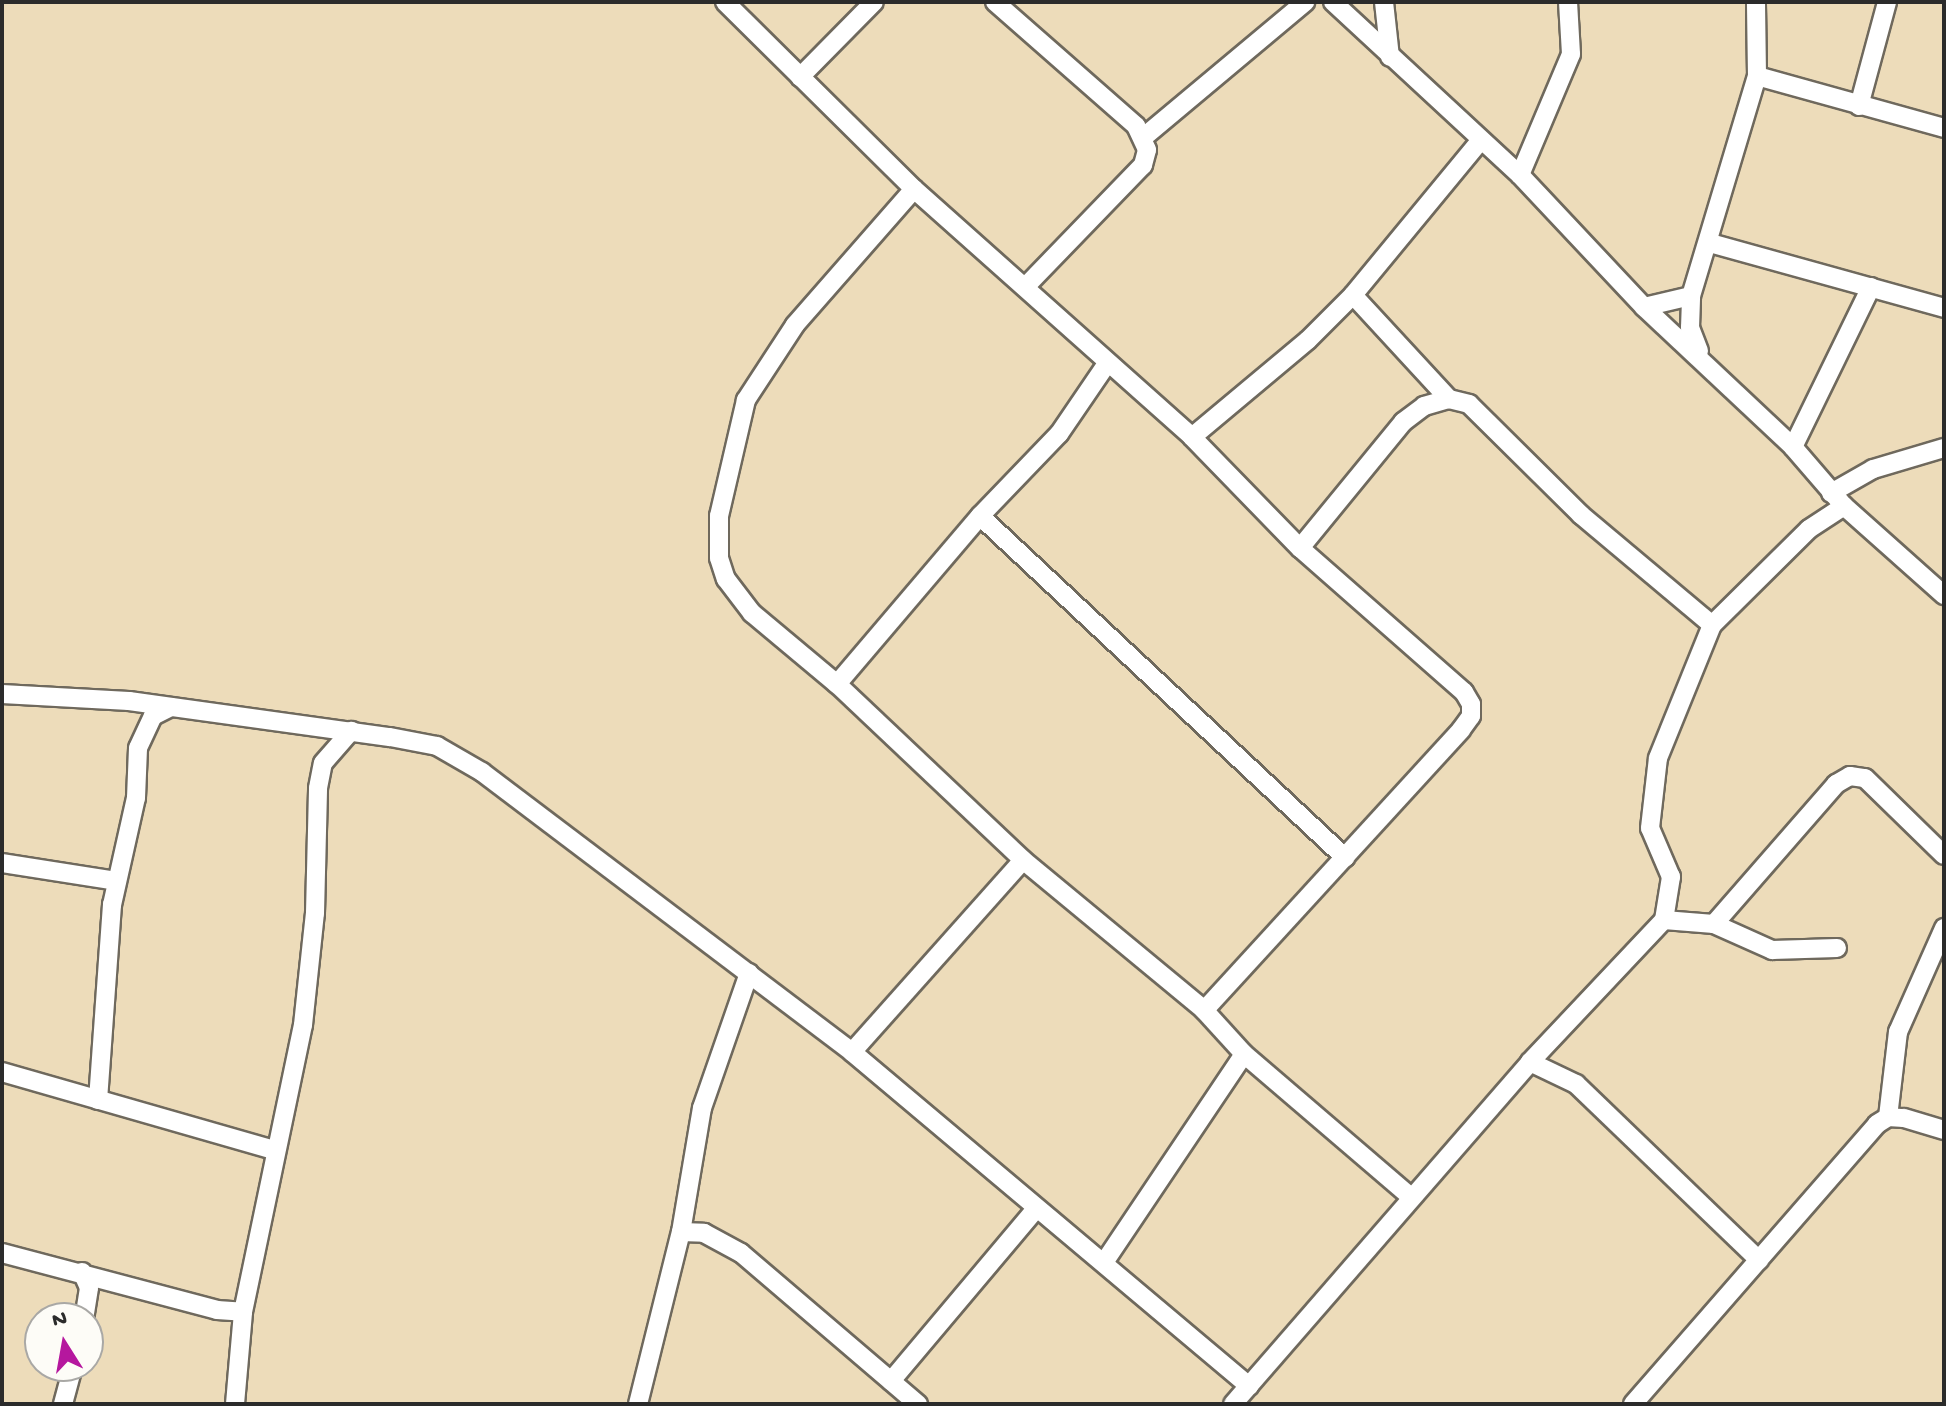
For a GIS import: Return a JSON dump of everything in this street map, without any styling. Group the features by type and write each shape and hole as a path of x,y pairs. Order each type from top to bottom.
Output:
{"street":[{"path":"725,2 914,189 1026,286 1106,365 1192,437 1300,548 1464,692 1471,704 1471,716 1461,730 1204,1010"},
{"path":"800,77 874,2"},
{"path":"995,2 1145,136"},
{"path":"1026,286 1143,165 1145,136 1305,2"},
{"path":"1333,2 1520,175 1644,307 1701,356 1793,447 1837,500 1944,595"},
{"path":"1384,2 1390,57"},
{"path":"1520,175 1571,54 1568,2"},
{"path":"1701,356 1690,328 1691,296 1710,243 1757,76 1756,2"},
{"path":"1859,106 1887,2"},
{"path":"1757,76 1944,128"},
{"path":"1192,437 1308,340 1353,295 1480,141"},
{"path":"914,189 795,325 746,400 719,516 719,558 737,595 837,684 1023,860 1204,1010 1244,1054 1411,1197"},
{"path":"1710,243 1944,308"},
{"path":"1793,447 1871,287"},
{"path":"1353,295 1449,399"},
{"path":"1644,307 1691,296"},
{"path":"837,684 980,516 1059,434 1106,365"},
{"path":"1300,548 1403,422 1424,406 1449,399 1469,404 1581,515 1712,625"},
{"path":"1233,1404 1530,1062 1664,920 1671,877 1650,828 1658,758 1712,625 1837,500 1873,469 1944,448"},
{"path":"980,516 1345,857"},
{"path":"2,694 171,707 437,746 482,772 852,1052 1036,1209 1105,1261 1249,1386"},
{"path":"98,1100 117,881 136,798 138,748 153,716 171,707"},
{"path":"235,1404 243,1312 274,1150 303,1025 315,913 318,788 323,763 351,731"},
{"path":"1714,924 1788,844 1819,802 1850,776 1865,778 1944,855"},
{"path":"852,1052 1023,860"},
{"path":"2,863 117,881"},
{"path":"1664,920 1714,924 1772,950 1837,948"},
{"path":"1633,1404 1888,1117 1898,1032 1944,928"},
{"path":"638,1404 681,1232 702,1108 749,973"},
{"path":"1105,1261 1244,1054"},
{"path":"1530,1062 1576,1084 1759,1260"},
{"path":"2,1072 274,1150"},
{"path":"1888,1117 1944,1130"},
{"path":"891,1381 1036,1209"},
{"path":"681,1232 719,1238 741,1253 918,1404"},
{"path":"2,1253 217,1310 243,1312"},
{"path":"82,1272 89,1288 87,1302"},
{"path":"63,1404 69,1382"}]}
